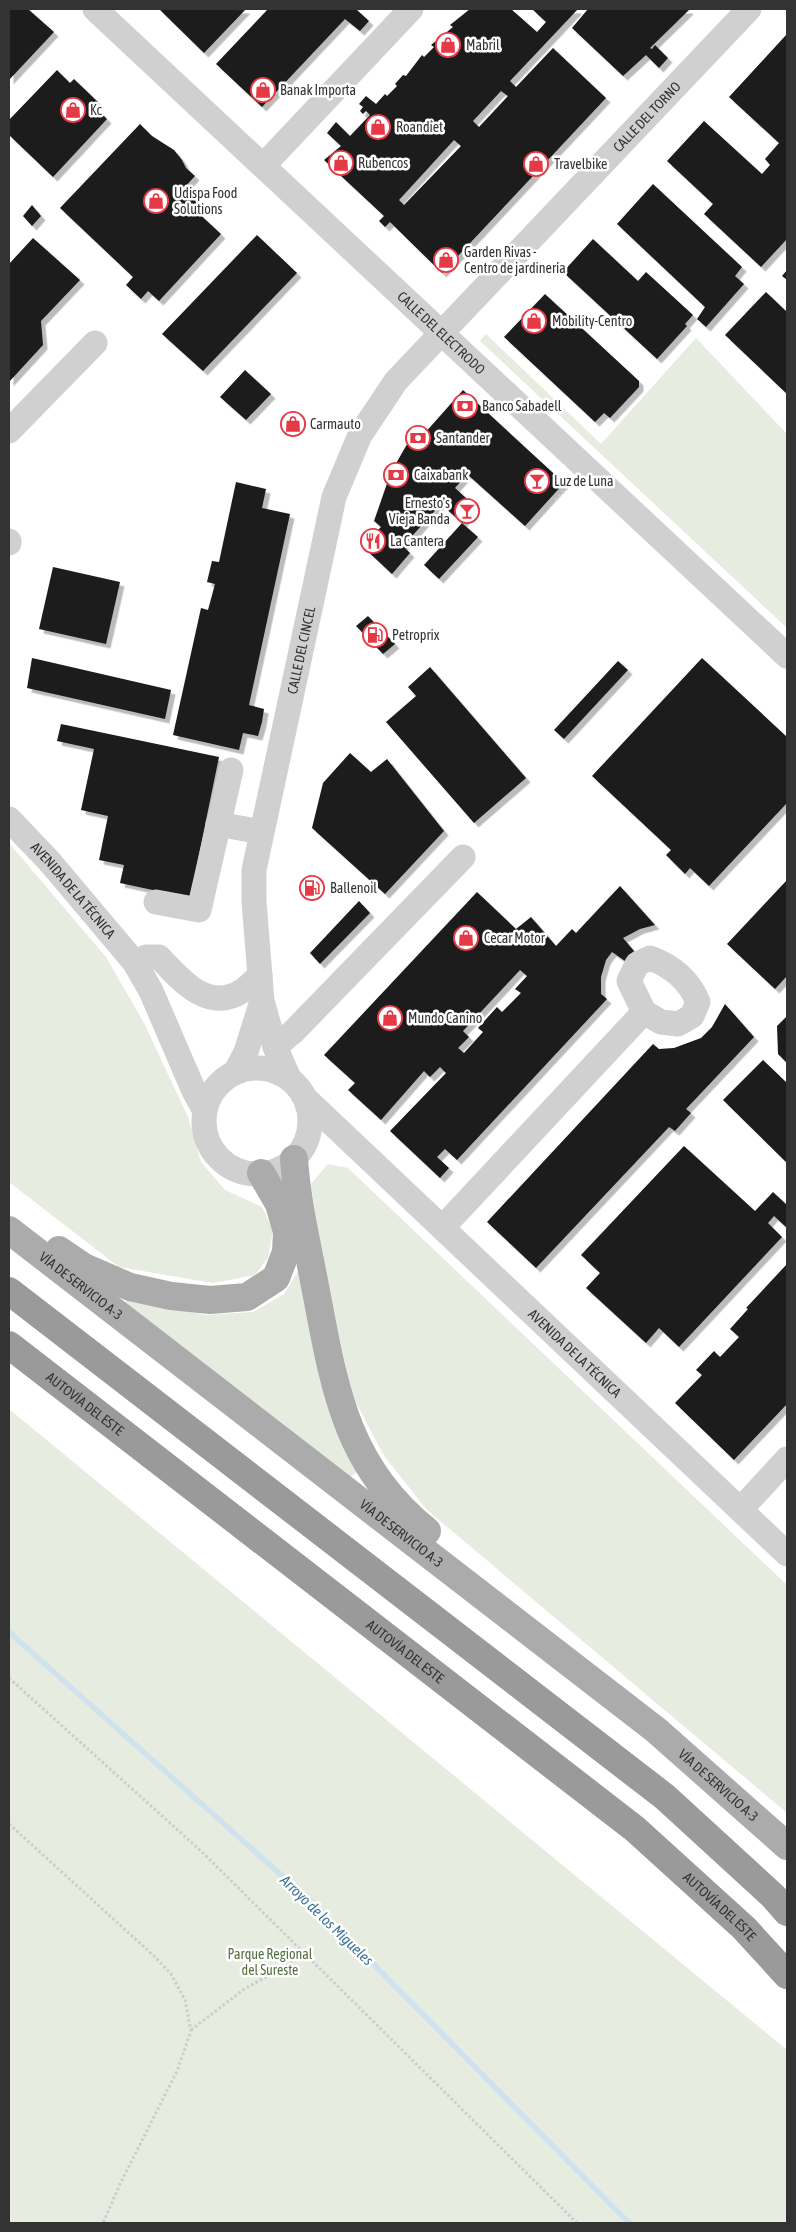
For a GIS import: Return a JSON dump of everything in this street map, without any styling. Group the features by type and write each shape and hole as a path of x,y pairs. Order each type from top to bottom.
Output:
{"highway":[{"path":"9,1291 665,1797 773,1896 787,1912"},
{"name":"AUTOVÍA DEL ESTE","path":"9,1345 635,1829 744,1928 787,1975"}],"main road":[{"path":"300,1150 299,1204 330,1362 347,1425 370,1469 404,1512 600,1669 656,1730"},
{"path":"9,1219 30,1229 84,1267 130,1288 171,1296 210,1300 247,1297 276,1278 286,1252 287,1232 279,1204 261,1174"},
{"name":"VÍA DE SERVICIO A-3","path":"9,1230 656,1730 787,1846"}],"street":[{"path":"263,166 411,9"},
{"name":"CALLE DEL TORNO","path":"441,332 749,9"},
{"name":"CALLE DEL ELECTRODO","path":"99,10 787,656"},
{"name":"CALLE DEL CINCEL","path":"262,1001 254,902 254,870 334,497 360,435 396,381 441,332"},
{"path":"9,431 95,343"},
{"path":"156,902 199,910 231,770"},
{"name":"AVENIDA DE LA TÉCNICA","path":"9,819 50,862 135,963 151,991 194,1091 205,1111"},
{"path":"218,824 261,832"},
{"path":"275,1047 293,1032 463,857"},
{"path":"135,963 146,957 159,958 195,991 208,998 223,999 242,991 260,975"},
{"path":"262,1001 275,1047 289,1078"},
{"path":"235,1073 246,1052 262,1001"},
{"path":"443,1227 644,1012"},
{"path":"263,1068 276,1072 289,1078 299,1087 306,1099 310,1113 310,1128 300,1150 279,1169 261,1174 245,1172 230,1166 218,1156 209,1143 205,1127 205,1111 211,1095 221,1082 235,1073 248,1069 263,1068"},
{"name":"AVENIDA DE LA TÉCNICA","path":"306,1099 787,1554"},
{"name":"AVENIDA DE LA TÉCNICA","path":"300,1150 331,1144 363,1152"},
{"path":"741,1509 787,1460"}],"path":[{"path":"555,500 568,487"},
{"path":"9,1678 201,1851 577,2223"},
{"path":"9,1824 154,1956 171,1974 186,2000 191,2031 177,2071 120,2184 103,2223"},
{"path":"191,2031 243,1990 306,1954"}],"green space":[{"path":"486,334 601,444 696,338 787,434 787,628 480,341"},
{"path":"9,843 106,957 144,1023 188,1117 201,1162 225,1190 262,1207 273,1230 268,1258 255,1275 213,1283 119,1267 9,1182"},
{"path":"328,1164 348,1168 787,1585 787,1813 427,1510 384,1456 352,1395 322,1258 311,1184"},
{"path":"298,1271 329,1407 358,1471 350,1478 123,1305 128,1298 205,1315 253,1312 284,1294"},
{"name":"Parque Regional del Sureste","path":"9,1409 787,2050 787,2223 9,2223"}],"building":[{"path":"9,9 28,9 54,32 9,80"},
{"path":"159,9 246,9 204,53"},
{"path":"268,9 356,9 369,21 360,31 345,19 262,107 216,64"},
{"path":"470,9 511,9 537,32 546,22 532,9 578,9 510,81 516,87 553,48 606,98 442,273 390,222 385,227 379,221 384,216 324,160 341,146 327,133 336,122 350,136 370,115 366,111 363,114 360,111 363,107 359,104 366,96 376,104 385,94 387,96 397,86 395,84 403,75 406,76 422,55 424,57 434,47 431,45 453,27 450,25","holes":["501,91 508,96 479,127 473,121","454,140 461,146 404,205 399,200"]},
{"path":"588,9 689,10 650,48 652,49 655,45 668,58 659,68 646,55 623,76 572,28"},
{"path":"787,34 787,239 761,267 704,214 713,204 667,161 704,121 762,174 770,165 765,159 779,143 729,97"},
{"path":"57,70 70,83 74,79 98,102 94,106 107,119 53,177 9,135 9,120"},
{"path":"140,124 152,136 174,150 186,168 195,176 183,189 198,202 193,208 221,234 159,301 148,291 141,299 126,285 133,277 60,208"},
{"path":"653,184 742,267 735,276 744,284 706,327 697,319 705,307 617,224"},
{"path":"32,205 41,216 32,226 23,216"},
{"path":"257,235 297,273 203,371 162,334"},
{"path":"33,238 80,280 41,321 43,345 9,382 9,264"},
{"path":"593,239 638,281 646,272 693,315 685,324 687,326 657,359 563,272"},
{"path":"787,270 787,280 782,276"},
{"path":"766,292 787,312 787,394 725,335"},
{"path":"545,294 639,381 639,387 610,418 604,413 595,422 504,337"},
{"path":"245,370 271,394 246,420 220,397"},
{"path":"463,390 564,483 525,526 467,474 455,488 476,507 462,523 441,504 403,546 410,553 392,574 362,546 381,527 374,521 391,472 417,427 424,434"},
{"path":"236,482 266,489 262,508 290,514 249,705 264,709 262,722 258,736 243,733 239,750 173,735 201,608 208,610 215,584 207,582 212,561 219,562"},
{"path":"462,523 478,537 439,579 424,565"},
{"path":"53,567 120,582 106,644 39,629"},
{"name":"Petroprix","path":"368,616 395,644 383,654 356,626"},
{"path":"32,658 171,690 165,719 27,688"},
{"path":"702,658 787,737 787,803 709,886 690,868 685,874 666,855 671,850 592,776"},
{"path":"618,661 628,670 564,739 554,730"},
{"path":"430,667 526,778 474,823 386,722 416,696 408,687"},
{"path":"61,724 219,757 190,898 120,883 124,865 99,860 108,816 81,810 94,749 57,741"},
{"path":"350,753 371,772 387,759 444,831 385,894 312,828 323,783"},
{"path":"787,880 787,976 775,989 727,944"},
{"path":"620,886 655,925 640,929 623,938 634,951 625,961 612,952 606,960 601,977 601,994 607,999 457,1160 445,1149 437,1157 449,1168 440,1178 390,1131 446,1073 440,1067 430,1077 424,1071 381,1120 348,1090 355,1083 324,1055 477,892 516,929 531,917 556,946 572,929 576,933","holes":["520,970 527,976 515,989 521,993 502,1012 497,1007 478,1028 483,1032 464,1053 458,1048 469,1037 463,1031"]},
{"path":"359,901 370,913 320,964 310,953"},
{"path":"725,1004 754,1037 686,1109 691,1113 675,1131 669,1127 536,1268 487,1222 653,1044 659,1049 674,1048 701,1038 712,1027"},
{"path":"787,1016 787,1063 778,1054 777,1026"},
{"path":"763,1060 787,1083 787,1163 723,1100"},
{"path":"684,1146 755,1211 773,1192 787,1205 787,1228 774,1216 768,1223 782,1237 679,1347 659,1328 646,1343 586,1288 600,1273 581,1255"},
{"path":"787,1264 787,1404 734,1460 675,1403 702,1375 696,1370 714,1351 720,1357 739,1337 730,1329 748,1309 746,1308"}],"waterway":[{"name":"Arroyo de los Migueles","path":"9,1632 317,1907 629,2223"}],"place":[{"name":"Mabril","path":"448,45"},
{"name":"Banak Importa","path":"263,90"},
{"name":"Kc","path":"73,110"},
{"name":"Roandiet","path":"378,127"},
{"name":"Rubencos","path":"341,163"},
{"name":"Travelbike","path":"536,164"},
{"name":"Udispa Food Solutions","path":"156,201"},
{"name":"Garden Rivas - Centro de jardinería","path":"446,260"},
{"name":"Mobility-Centro","path":"534,321"},
{"name":"Banco Sabadell","path":"465,406"},
{"name":"Carmauto","path":"293,424"},
{"name":"Santander","path":"418,438"},
{"name":"Caixabank","path":"396,475"},
{"name":"Luz de Luna","path":"537,481"},
{"name":"Ernesto's Vieja Banda","path":"467,511"},
{"name":"La Cantera","path":"373,541"},
{"name":"Petroprix","path":"375,635"},
{"name":"Ballenoil","path":"312,888"},
{"name":"Cecar Motor","path":"466,938"},
{"name":"Mundo Canino","path":"390,1018"}]}
